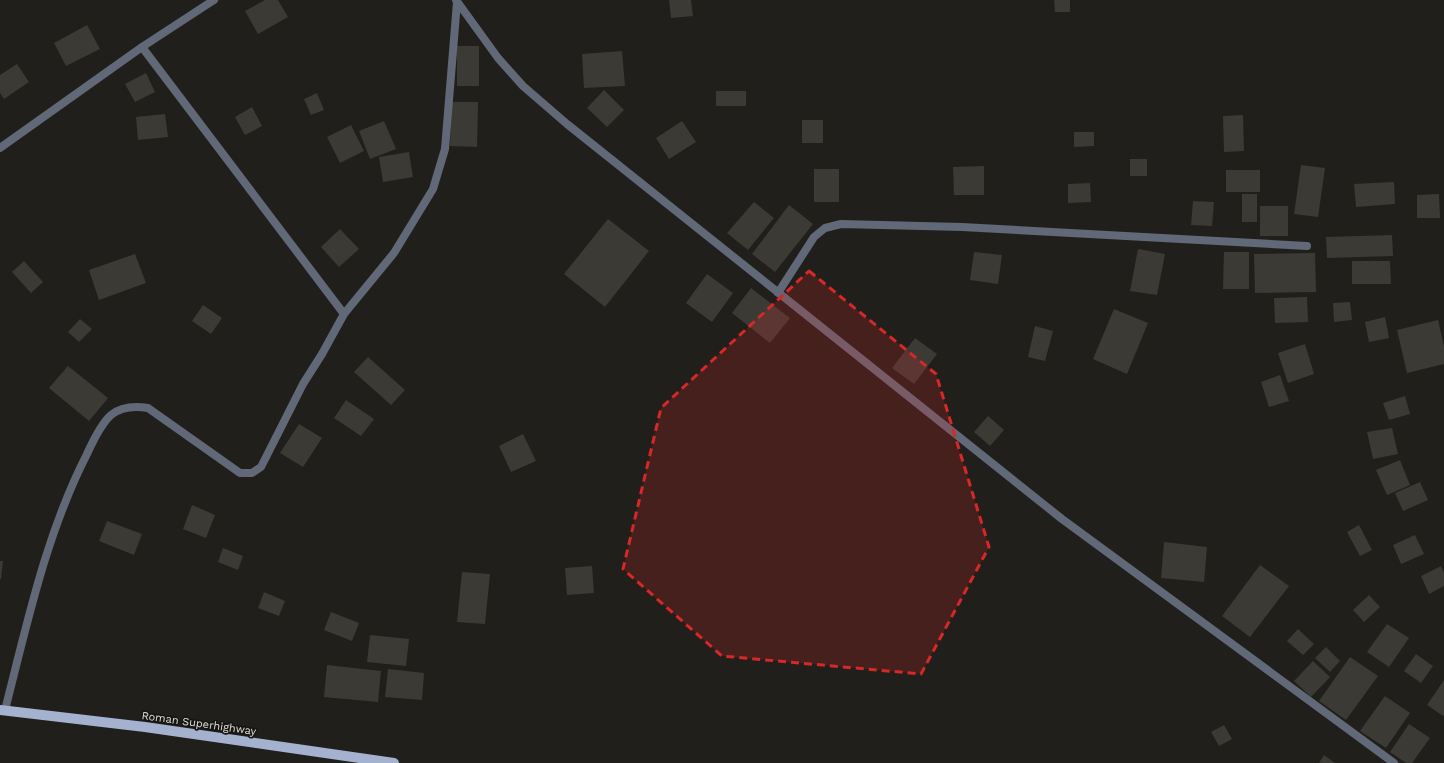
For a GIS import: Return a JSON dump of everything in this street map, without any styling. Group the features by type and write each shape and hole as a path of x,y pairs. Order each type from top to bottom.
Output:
{"main road":[{"name":"Roman Superhighway","path":"3,710 145,727 394,763"}],"street":[{"path":"0,148 142,47 214,0"},
{"path":"457,1 498,58 523,86 567,124 1062,519 1394,763"},
{"path":"3,710 31,605 72,481 93,441 110,415 133,406 148,408 240,473 252,472 262,466 270,453 303,384 322,354 344,314 394,253 433,190 445,149 457,1"},
{"path":"142,47 344,314"},
{"path":"778,292 814,237 825,228 841,224 962,227 1306,246"}],"highlighted area":[{"path":"809,271 936,374 989,547 921,674 722,656 623,569 661,408"}],"building":[{"path":"265,0 278,0 288,17 258,34 245,11"},
{"path":"669,0 691,0 693,16 671,18"},
{"path":"1054,0 1070,0 1070,12 1055,12"},
{"path":"87,25 100,49 66,66 54,43"},
{"path":"457,46 479,46 479,86 457,86"},
{"path":"622,51 625,86 584,88 582,54"},
{"path":"17,64 29,82 4,99 0,93 0,75"},
{"path":"146,73 155,92 135,102 125,84"},
{"path":"604,90 624,110 607,127 587,108"},
{"path":"716,91 746,91 746,106 716,106"},
{"path":"317,93 324,110 311,115 304,99"},
{"path":"451,102 478,102 477,147 450,146"},
{"path":"252,107 262,126 245,135 235,117"},
{"path":"165,114 168,137 138,140 136,117"},
{"path":"1243,115 1244,151 1224,152 1223,116"},
{"path":"802,120 823,120 823,143 802,143"},
{"path":"384,121 396,149 370,159 359,131"},
{"path":"682,121 696,142 669,159 656,138"},
{"path":"351,125 364,151 340,163 327,137"},
{"path":"1074,132 1094,132 1094,146 1074,147"},
{"path":"409,152 413,177 383,182 379,157"},
{"path":"1130,159 1147,159 1147,176 1130,176"},
{"path":"1301,165 1325,168 1318,217 1294,214"},
{"path":"984,166 984,195 954,195 953,167"},
{"path":"814,169 839,169 839,202 814,202"},
{"path":"1226,170 1260,170 1260,192 1226,192"},
{"path":"1394,182 1395,204 1356,207 1354,184"},
{"path":"1090,183 1091,202 1068,203 1068,184"},
{"path":"1242,194 1257,194 1257,222 1242,222"},
{"path":"1439,194 1440,218 1417,218 1417,195"},
{"path":"1193,201 1214,202 1212,226 1191,225"},
{"path":"754,202 774,218 748,250 727,233"},
{"path":"789,205 813,224 775,272 752,254"},
{"path":"1260,206 1288,206 1288,236 1260,236"},
{"path":"608,219 649,251 605,307 564,274"},
{"path":"340,229 359,249 339,267 321,247"},
{"path":"1392,235 1393,256 1327,258 1326,237"},
{"path":"1138,249 1165,254 1157,295 1130,291"},
{"path":"974,252 1002,255 998,284 970,280"},
{"path":"1224,252 1249,252 1249,289 1223,289"},
{"path":"1315,253 1316,292 1255,293 1254,254"},
{"path":"135,254 146,283 99,300 89,270"},
{"path":"24,261 43,282 31,293 12,272"},
{"path":"1352,261 1390,261 1391,284 1352,284"},
{"path":"707,274 733,293 712,322 686,303"},
{"path":"751,288 790,318 770,343 732,313"},
{"path":"1307,297 1308,322 1275,323 1274,298"},
{"path":"1350,302 1352,320 1334,322 1333,303"},
{"path":"203,305 222,318 211,334 192,321"},
{"path":"1114,309 1148,323 1127,374 1093,359"},
{"path":"1385,317 1389,338 1369,342 1365,322"},
{"path":"80,319 92,329 79,342 68,332"},
{"path":"1438,320 1444,346 1444,364 1407,373 1397,330"},
{"path":"1035,326 1053,331 1045,361 1028,357"},
{"path":"915,338 937,354 914,384 892,368"},
{"path":"1305,344 1314,374 1288,383 1278,353"},
{"path":"368,357 405,390 391,405 354,372"},
{"path":"68,366 108,398 89,421 49,388"},
{"path":"1280,375 1289,401 1269,407 1261,382"},
{"path":"1405,396 1410,414 1389,420 1383,403"},
{"path":"346,400 374,419 361,436 334,418"},
{"path":"988,416 1004,430 990,446 974,432"},
{"path":"299,424 322,438 303,467 280,453"},
{"path":"1392,428 1398,454 1373,459 1367,432"},
{"path":"523,434 536,461 511,472 499,446"},
{"path":"1400,460 1410,485 1387,495 1376,470"},
{"path":"1420,482 1428,500 1403,511 1395,493"},
{"path":"192,505 215,515 206,538 183,529"},
{"path":"107,521 142,534 134,555 99,541"},
{"path":"1359,525 1372,550 1360,556 1347,532"},
{"path":"1415,535 1424,554 1401,564 1393,545"},
{"path":"1164,542 1207,547 1204,582 1161,578"},
{"path":"223,548 243,556 238,570 218,562"},
{"path":"0,561 3,561 1,579 0,579"},
{"path":"1260,565 1289,586 1250,637 1222,616"},
{"path":"592,566 594,593 567,595 565,568"},
{"path":"1441,566 1444,573 1444,586 1429,594 1421,576"},
{"path":"462,572 490,574 485,624 457,622"},
{"path":"264,592 285,601 279,616 258,608"},
{"path":"1369,595 1380,607 1364,622 1353,610"},
{"path":"331,612 359,623 352,641 324,630"},
{"path":"1387,624 1409,638 1389,667 1367,652"},
{"path":"1298,629 1314,644 1303,655 1287,641"},
{"path":"370,635 409,639 406,666 367,662"},
{"path":"1326,647 1340,661 1330,672 1315,658"},
{"path":"1416,654 1433,666 1421,683 1404,671"},
{"path":"1350,657 1378,676 1346,720 1319,701"},
{"path":"1313,661 1330,677 1311,697 1294,681"},
{"path":"327,665 381,671 378,702 324,697"},
{"path":"388,669 424,673 422,700 385,697"},
{"path":"1444,680 1444,715 1443,716 1427,705"},
{"path":"1385,696 1410,713 1386,748 1360,731"},
{"path":"1409,724 1430,738 1412,763 1406,763 1390,752"},
{"path":"1224,725 1232,739 1219,746 1211,732"},
{"path":"1324,755 1335,763 1319,763"}]}
